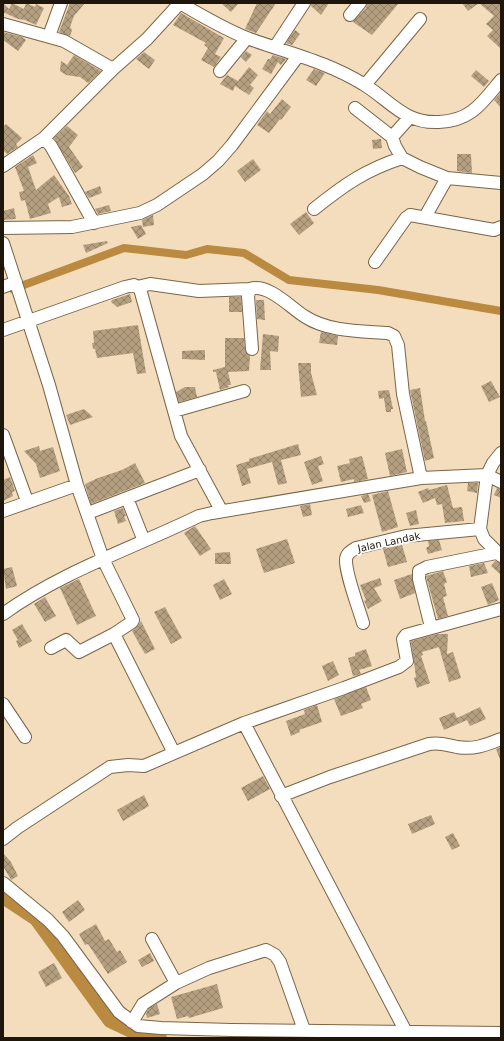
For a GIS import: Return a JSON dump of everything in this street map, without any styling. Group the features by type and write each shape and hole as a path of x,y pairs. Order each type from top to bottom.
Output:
{"street":[{"path":"49,36 61,3"},
{"path":"3,166 44,138 113,68 147,39 180,3 207,20 247,38 275,47 353,78 365,85 409,118 437,122 454,121 466,117 476,109 501,80"},
{"path":"275,47 304,3"},
{"path":"350,15 360,3"},
{"path":"365,85 420,19"},
{"path":"3,25 49,36 76,46 113,68"},
{"path":"220,71 247,38"},
{"path":"3,228 72,227 146,210 158,204 203,174 232,145 298,56"},
{"path":"355,108 392,137 402,158 447,178 501,183"},
{"path":"392,137 409,118"},
{"path":"44,138 62,164 94,223"},
{"path":"314,209 354,178 379,166 402,158"},
{"path":"425,217 447,178"},
{"path":"375,262 406,218 414,214 494,230 501,227"},
{"path":"3,243 26,318 49,385 77,485 104,559 133,620 114,634 79,652 66,640 51,648"},
{"path":"3,330 26,318 125,287 134,285 137,287 150,284 199,291 262,289 273,294 304,317 323,325 336,329 388,333 394,336 398,346 403,394 421,478"},
{"path":"3,287 17,287"},
{"path":"137,287 142,296 182,436 221,510"},
{"path":"250,289 248,296 252,348"},
{"path":"174,411 244,391"},
{"path":"3,435 28,501"},
{"path":"499,555 484,539 480,529 487,475 493,463 501,453"},
{"path":"88,513 200,470"},
{"path":"3,614 48,586 104,559 199,516 221,510 288,501 421,478 487,475 501,482"},
{"path":"3,511 77,485"},
{"path":"127,498 144,542"},
{"name":"Jalan Landak","path":"363,623 348,570 346,559 349,552 356,548 375,542 406,536 480,529"},
{"path":"431,627 419,579 419,571 427,567 499,555"},
{"path":"3,839 22,824 110,766 144,766 244,723 344,688 405,664 407,661 403,637 431,627 501,609"},
{"path":"114,634 174,753"},
{"path":"3,704 25,737"},
{"path":"244,723 404,1029"},
{"path":"282,796 330,777 429,744 438,742 457,747 478,748 501,739"},
{"path":"3,883 39,912 63,936 119,1012 132,1022 143,1027 161,1028 302,1025 501,1033"},
{"path":"152,939 176,983"},
{"path":"132,1022 143,1004 176,983 209,968 266,950 275,955 280,962 302,1025"}],"building":[{"path":"3,3 9,9 12,3 24,9 26,3 35,7 36,4 44,8 36,25 3,12"},
{"path":"70,3 85,3 74,16 70,27 72,30 70,36 59,32"},
{"path":"221,3 239,3 231,12"},
{"path":"257,3 276,3 256,33 245,29"},
{"path":"311,3 329,3 321,15 311,6"},
{"path":"367,3 399,3 372,35 353,22 366,8"},
{"path":"462,3 479,3 468,11"},
{"path":"479,3 501,3 501,49 487,36 493,30 486,24 494,16"},
{"path":"181,13 224,38 215,54 221,57 214,67 201,60 208,48 204,45 206,43 173,25"},
{"path":"295,30 300,34 292,45 286,43"},
{"path":"3,32 22,37 26,40 18,51 3,40"},
{"path":"246,51 252,55 246,62 241,57"},
{"path":"144,52 155,60 149,69 136,59"},
{"path":"74,55 101,71 88,83 80,77 66,75 60,71 61,61 67,65"},
{"path":"273,55 286,59 281,65 278,62 271,74 262,69 268,59 270,59"},
{"path":"249,67 258,75 250,85 254,88 249,95 235,86 233,91 220,84 227,75 238,81"},
{"path":"314,69 325,73 316,86 306,80"},
{"path":"476,70 489,81 484,87 471,76"},
{"path":"501,92 501,108 494,100"},
{"path":"282,99 291,107 269,133 257,125 267,111 270,114"},
{"path":"6,124 22,138 16,144 18,147 7,154 3,150 3,127"},
{"path":"67,126 78,135 69,147 83,167 75,173 54,138"},
{"path":"381,139 382,148 373,149 372,140"},
{"path":"457,154 471,154 472,173 457,171"},
{"path":"33,155 37,163 28,167 36,190 54,175 69,196 72,204 62,207 59,197 48,204 51,213 30,219 25,200 21,201 19,192 24,191 15,167"},
{"path":"253,159 261,170 245,182 237,171"},
{"path":"100,186 102,193 89,198 85,192"},
{"path":"109,205 111,211 98,214 95,209"},
{"path":"14,208 16,219 3,220 3,211"},
{"path":"306,212 314,223 299,235 290,224"},
{"path":"153,215 154,225 143,227 142,220"},
{"path":"141,225 146,234 138,239 131,227"},
{"path":"107,241 108,243 86,253 83,245"},
{"path":"130,294 132,302 117,307 111,302 112,300"},
{"path":"229,297 241,297 242,312 229,312"},
{"path":"256,300 264,300 265,320 257,319"},
{"path":"138,325 146,373 137,374 133,353 97,358 92,343 94,343 93,331"},
{"path":"321,332 338,336 337,345 319,343"},
{"path":"263,334 279,336 278,352 270,351 271,370 260,370"},
{"path":"225,338 244,338 245,350 250,356 249,371 228,372 231,385 228,385 229,387 220,390 216,372 213,372 213,370 225,367"},
{"path":"205,350 205,360 182,359 182,351"},
{"path":"298,363 311,363 311,373 317,395 301,397"},
{"path":"491,381 500,397 489,402 481,386"},
{"path":"185,387 195,387 197,397 179,402 176,392"},
{"path":"420,388 425,421 434,458 425,461 410,390"},
{"path":"389,390 393,409 391,409 391,412 386,412 384,398 379,399 378,391"},
{"path":"84,409 93,417 70,425 66,415"},
{"path":"298,444 301,455 281,460 287,483 278,485 272,462 247,469 251,483 242,486 236,465 249,461 249,459"},
{"path":"39,446 40,451 53,447 60,471 40,478 36,464 24,451"},
{"path":"402,449 407,472 390,476 385,453"},
{"path":"321,456 324,464 318,466 323,481 312,485 304,462"},
{"path":"362,456 368,479 354,482 354,479 341,482 337,466 350,463 349,459"},
{"path":"135,463 145,483 91,504 85,484 122,470"},
{"path":"10,477 15,491 12,492 13,496 3,501 3,480"},
{"path":"468,483 478,483 477,493 467,491"},
{"path":"447,485 453,508 462,507 464,521 445,523 442,504 437,505 435,498 423,503 418,492 428,488 429,490"},
{"path":"497,488 501,489 501,498 494,495"},
{"path":"388,491 398,527 382,532 372,495"},
{"path":"368,494 371,501 364,503 361,496"},
{"path":"310,504 312,515 303,517 300,506"},
{"path":"361,505 364,513 348,517 346,509"},
{"path":"123,508 126,521 118,524 114,511"},
{"path":"416,510 419,524 410,526 406,513"},
{"path":"195,526 211,549 200,556 184,533"},
{"path":"287,539 295,563 264,573 256,549"},
{"path":"439,540 442,550 428,554 426,548 429,546 428,541"},
{"path":"402,545 407,562 388,567 383,549"},
{"path":"230,552 231,564 215,564 215,553"},
{"path":"495,561 501,563 501,575 491,566"},
{"path":"484,563 488,573 471,577 469,566"},
{"path":"12,567 17,586 6,589 3,569"},
{"path":"443,571 447,582 444,584 447,596 443,597 448,616 438,619 426,576"},
{"path":"412,574 415,593 400,599 394,580"},
{"path":"380,578 382,585 374,588 382,601 368,609 364,601 366,600 360,585"},
{"path":"79,579 96,616 77,625 60,588"},
{"path":"224,579 232,594 220,600 213,585"},
{"path":"492,583 499,600 488,605 481,587"},
{"path":"45,597 56,616 45,622 34,604"},
{"path":"165,607 182,638 171,644 154,612"},
{"path":"141,621 155,649 145,654 132,631"},
{"path":"22,624 32,641 19,648 16,641 18,640 12,630"},
{"path":"437,634 448,634 447,654 453,652 461,678 449,682 439,647 422,652 423,655 421,656 430,683 417,688 414,678 416,677 411,641"},
{"path":"366,649 372,666 359,670 361,674 353,676 348,658 355,656 355,653"},
{"path":"333,661 339,675 328,681 322,666"},
{"path":"366,687 371,700 361,704 363,708 341,716 334,699"},
{"path":"317,705 322,722 299,730 300,732 291,736 286,721 305,714 304,710"},
{"path":"480,707 486,719 470,726 467,720 444,730 439,718 454,712 457,718"},
{"path":"501,747 501,762 496,749"},
{"path":"263,776 270,789 248,801 241,788"},
{"path":"144,795 149,806 123,821 117,810"},
{"path":"431,815 435,824 412,834 408,824"},
{"path":"453,833 460,846 452,850 445,837"},
{"path":"3,853 11,862 18,876 11,880 3,866"},
{"path":"78,900 85,910 69,922 62,912"},
{"path":"96,924 105,941 109,939 117,952 120,950 127,962 108,974 88,944 85,945 79,934"},
{"path":"150,953 154,961 142,967 138,960"},
{"path":"54,963 62,978 46,987 38,972"},
{"path":"217,984 223,1008 189,1018 188,1016 177,1019 171,997"},
{"path":"157,1004 160,1014 147,1018 146,1014 148,1009"}],"waterway":[{"path":"13,289 124,248 186,255 207,249 244,253 289,280 378,290 501,311"},
{"path":"3,897 36,919 110,1021 144,1037 160,1038"}]}
